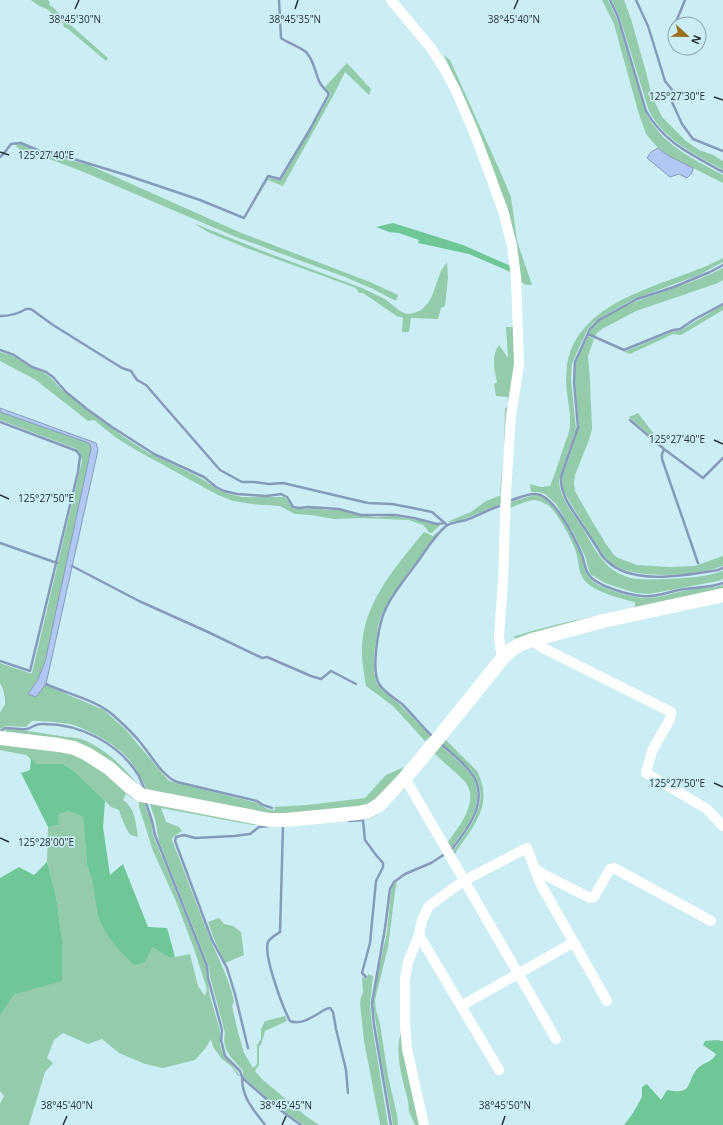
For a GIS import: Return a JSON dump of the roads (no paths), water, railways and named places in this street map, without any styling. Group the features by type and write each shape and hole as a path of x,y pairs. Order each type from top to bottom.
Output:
{"street":[{"path":"391,0 431,48 456,91 489,172 504,214 512,246 516,277 519,364 511,416 506,492 503,580 499,637 502,659"},
{"path":"0,738 74,748 87,754 109,768 141,795 269,820 286,820 358,813 370,810 379,805 405,778 502,659 511,650 521,644 603,621 723,595"},
{"path":"532,640 541,647 671,712 670,719 652,751 646,774 707,809 723,826"},
{"path":"405,778 556,1039"},
{"path":"424,1125 407,1049 405,1025 405,979 408,962 419,935 422,920 429,906 465,880 527,848 540,883 607,1000"},
{"path":"534,868 590,898 594,897 610,869 614,868 711,921"},
{"path":"419,935 499,1070"},
{"path":"461,1006 574,942"}],"water":[{"path":"658,148 669,156 693,168 692,173 687,178 679,174 670,177 647,158 651,152"},
{"path":"0,408 96,443 98,450 46,684 36,697 28,694 37,681 45,662 91,449 90,444 86,442 0,412"}],"waterway":[{"path":"0,157 11,144 21,143 42,152 67,157 126,175 200,200 244,218 268,176 280,179 329,94 320,83 309,55 300,48 281,38 279,0"},
{"path":"610,0 618,17 646,111 653,122 670,140 690,154 723,172"},
{"path":"636,0 648,26 665,81 673,91 672,102 682,124 693,139 723,151"},
{"path":"678,16 685,0"},
{"path":"723,265 674,287 637,299 599,320 590,329 575,362 574,382 578,427 561,477 562,490 570,507 603,557 618,569 631,574 660,577 691,574 723,568"},
{"path":"588,334 624,350 673,330 680,329 723,304"},
{"path":"0,316 7,316 26,309 31,309 53,325 122,368 131,371 137,380 146,385 220,470 242,482 269,484 283,483 368,503 392,504 413,508 432,512 447,525"},
{"path":"0,350 14,355 32,367 46,372 53,377 66,392 87,409 154,454 204,477 216,487 224,491 237,494 267,496 281,494 287,497 293,507 299,508 308,507 339,509 361,515 395,515 437,524 444,523"},
{"path":"630,420 664,449 703,478 723,458"},
{"path":"0,422 77,451 80,456 78,472 30,671 0,661"},
{"path":"664,449 662,459 698,563"},
{"path":"512,500 527,495 536,494 543,496 550,502 557,509 574,538 588,573 598,583 605,586 629,594 647,596 684,589 714,586 723,583"},
{"path":"431,735 402,704 386,692 379,684 375,660 377,640 383,615 389,602 398,589 434,539 446,526 466,520 499,506"},
{"path":"0,543 57,563"},
{"path":"72,566 139,601 262,658 267,657 321,679 331,671 356,684"},
{"path":"46,684 97,704 112,714 134,735 166,775 177,782 257,801 272,808"},
{"path":"0,732 5,728 25,729 41,724 70,727 83,731 97,737 121,754 131,764 139,776 145,790"},
{"path":"441,744 467,768 474,777 478,786 479,796 474,815 470,824 452,849"},
{"path":"146,803 155,835 207,966 208,978 222,1030 221,1040 225,1056 240,1071 242,1077 247,1082 272,1104 301,1125"},
{"path":"349,821 363,820 365,840 383,863 383,867 376,881 370,943 362,973 366,977"},
{"path":"248,1048 227,968 212,940 175,841 176,837 184,835 195,838 250,834 259,827 270,826"},
{"path":"283,826 280,932 268,942 268,958 279,994 290,1021 304,1021 330,1008 333,1012 346,1070 348,1093"},
{"path":"391,1125 374,1025 372,1003 390,889 394,882 405,874 431,863 445,854"},
{"path":"242,1077 242,1084 246,1097 252,1108 265,1125"}]}
